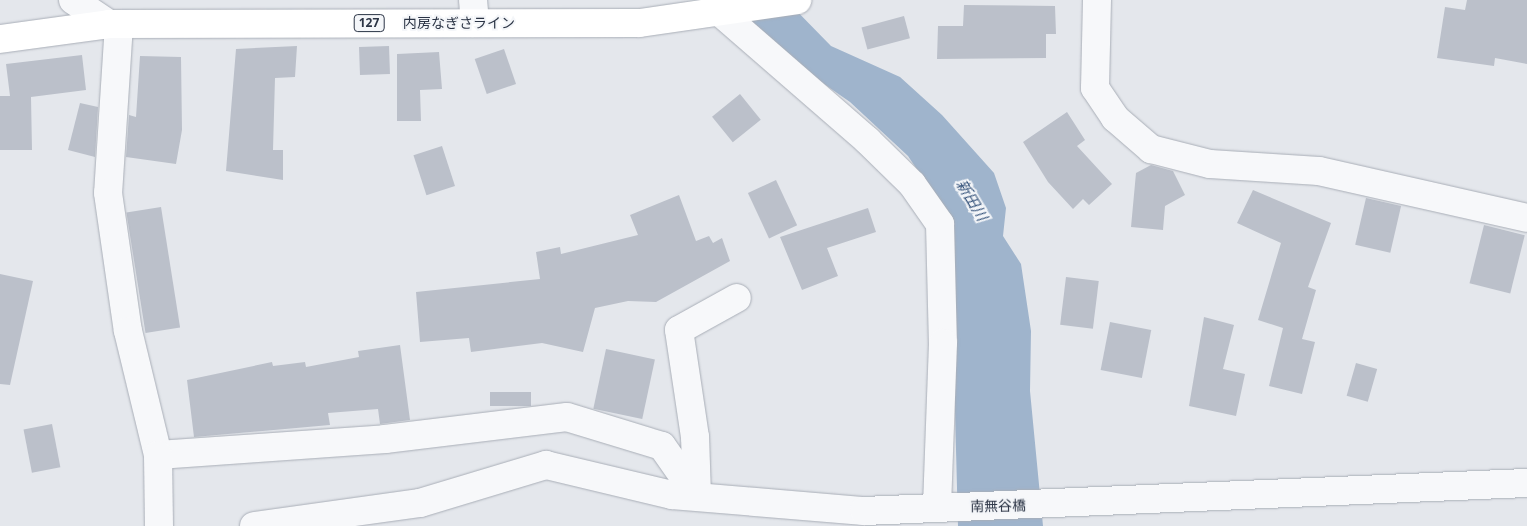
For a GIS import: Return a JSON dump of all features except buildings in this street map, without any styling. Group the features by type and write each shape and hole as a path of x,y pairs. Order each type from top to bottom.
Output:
{"highway":[{"name":"内房なぎさライン","path":"0,39 114,24 474,11 640,23 730,12 797,0"}],"street":[{"path":"72,0 114,24 108,193 128,331 158,455 159,526"},
{"path":"1097,0 1095,88 1115,118 1151,149 1210,164 1319,170 1527,218"},
{"path":"730,12 912,184 940,224 943,343 943,507"},
{"path":"697,496 695,437 679,330 737,298"},
{"path":"158,455 385,439 567,417 662,446 697,496"},
{"name":"南無谷橋","path":"254,526 420,503 546,465 672,495 864,511 1046,505 1527,483"}],"water":[{"name":"新田川","path":"733,0 786,0 831,46 900,77 942,115 994,173 1006,208 1003,236 1021,264 1031,331 1030,391 1043,526 958,526 951,257 938,201 908,156 850,102 759,39"}]}
